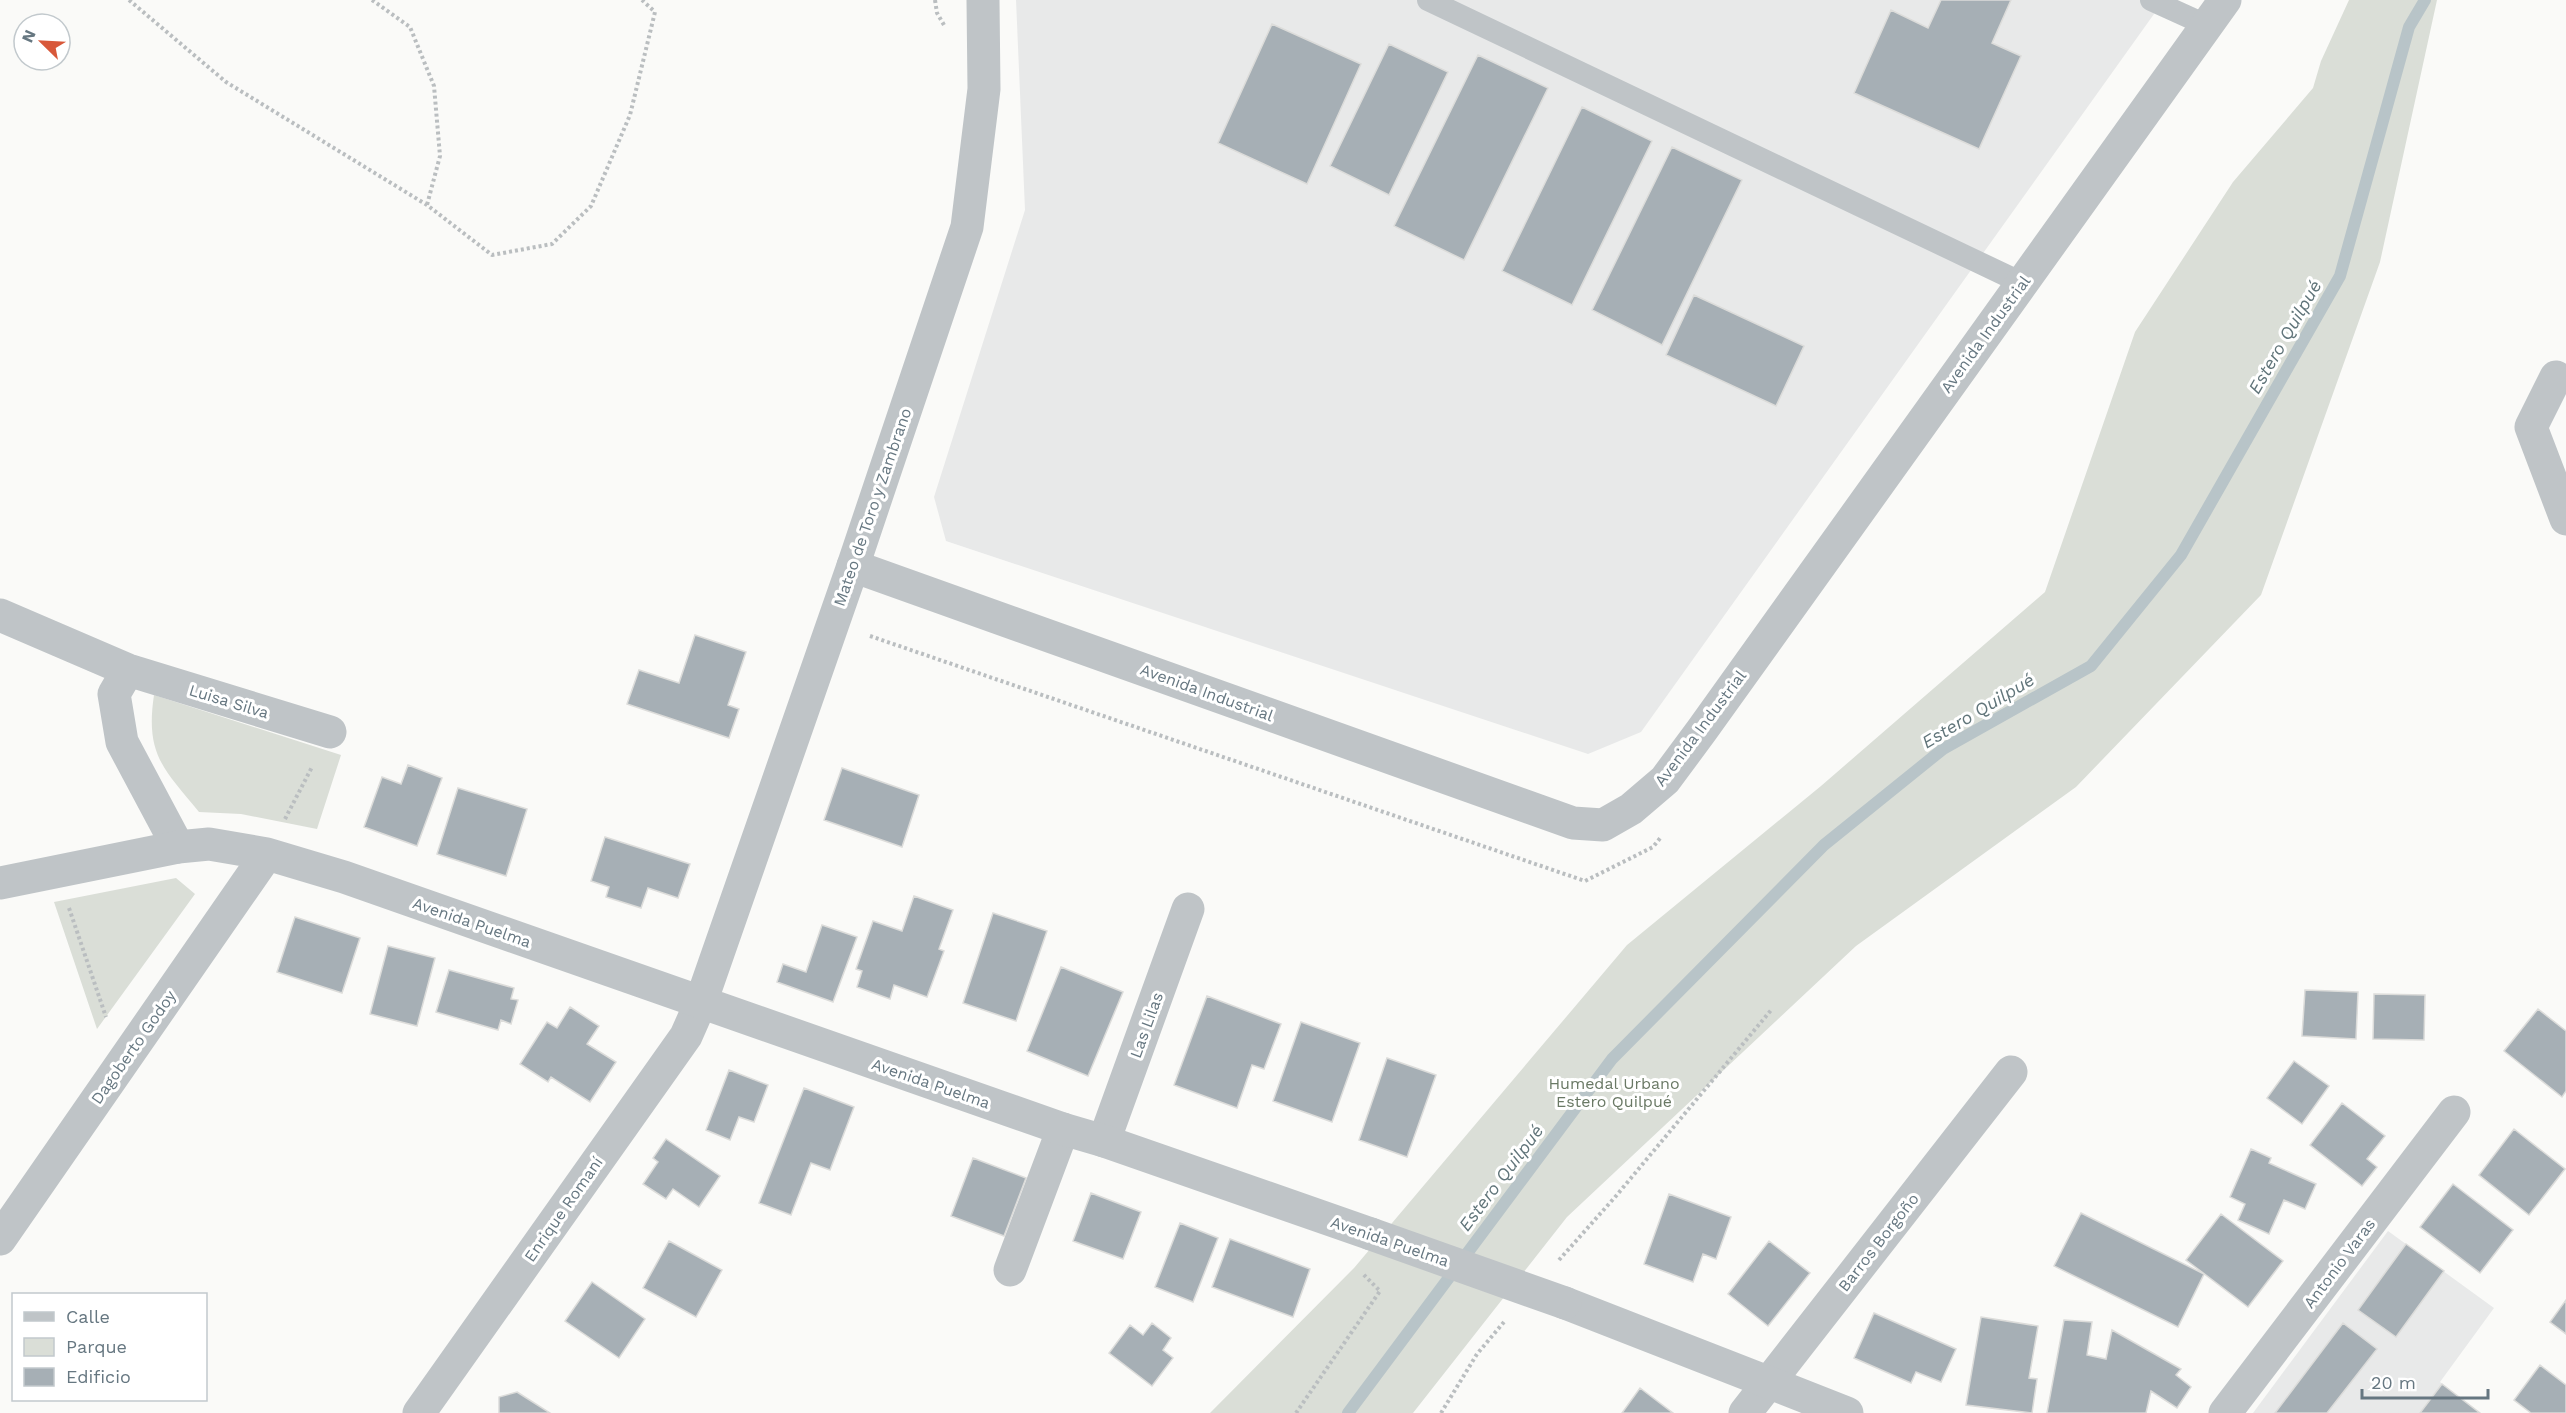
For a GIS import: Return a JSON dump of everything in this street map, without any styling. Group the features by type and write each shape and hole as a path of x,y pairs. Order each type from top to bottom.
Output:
{"street":[{"name":"Mateo de Toro y Zambrano","path":"701,1002 854,566 967,227 984,89 983,0"},
{"name":"Avenida Industrial","path":"854,566 1573,823 1603,825 1631,809 1665,780 2216,13"},
{"path":"2556,377 2531,427 2566,519"},
{"name":"Luisa Silva","path":"0,615 128,670 330,732"},
{"path":"128,670 114,694 122,742 178,847"},
{"name":"Avenida Puelma","path":"0,883 178,847 209,844 267,854 344,877 1063,1129 1104,1141 1371,1234 1565,1303 1847,1413"},
{"name":"Dagoberto Godoy","path":"0,1239 267,854"},
{"name":"Las Lilas","path":"1104,1141 1188,909"},
{"name":"Enrique Romaní","path":"419,1413 686,1036 701,1002"},
{"name":"Barros Borgoño","path":"1745,1413 2011,1072"},
{"name":"Antonio Varas","path":"2225,1413 2454,1112"},
{"path":"1010,1270 1063,1129"}],"lane":[{"path":"1428,0 2022,283"},
{"path":"2151,0 2216,13"}],"path":[{"path":"129,0 226,82 428,205 492,255 552,244 591,206 630,115 655,12 642,0"},
{"path":"372,0 410,27 434,86 440,156 428,205"},
{"path":"833,623 1585,881 1653,847 1667,828"},
{"path":"267,854 330,732"},
{"path":"57,872 122,1064"},
{"path":"1554,1266 1616,1196 1772,1009"},
{"path":"1296,1413 1380,1291 1362,1274 1371,1234"},
{"path":"1442,1413 1477,1353 1508,1318"}],"shaded area":[{"path":"1016,0 2164,0 1641,732 1588,754 946,541 934,497 1025,210"},
{"path":"2388,1231 2494,1308 2440,1382 2480,1413 2253,1413"}],"green space":[{"name":"Humedal Urbano Estero Quilpué","path":"2349,0 2437,0 2380,262 2261,595 2076,787 1856,946 1567,1217 1413,1413 1210,1413 1354,1268 1627,945 1821,786 2045,592 2135,332 2233,182 2313,88 2321,61"},
{"path":"154,695 341,755 317,829 241,814 199,812 167,772 155,747 152,733"},
{"path":"176,878 195,894 97,1029 54,902"}],"building":[{"path":"1941,0 2011,0 1992,43 2021,56 1979,149 1854,93 1891,10 1928,28"},
{"path":"1272,24 1361,64 1307,184 1218,143"},
{"path":"1389,44 1448,72 1389,195 1330,166"},
{"path":"1478,55 1548,88 1464,260 1394,226"},
{"path":"1582,107 1652,141 1572,305 1502,271"},
{"path":"1672,147 1742,180 1662,345 1592,310"},
{"path":"1694,295 1804,346 1776,406 1666,355"},
{"path":"695,635 746,652 728,705 739,709 729,738 627,704 639,670 679,683"},
{"path":"408,765 442,778 417,846 364,827 382,777 401,784"},
{"path":"842,768 919,795 902,847 824,820"},
{"path":"458,788 527,809 506,876 437,854"},
{"path":"605,837 690,864 678,898 648,888 641,908 606,897 609,887 591,881"},
{"path":"914,896 953,910 939,949 944,951 927,997 894,985 890,999 857,987 862,971 856,969 873,921 902,931"},
{"path":"993,913 1047,931 1016,1021 963,1003"},
{"path":"295,917 360,938 342,993 277,972"},
{"path":"822,925 857,937 833,1002 777,982 783,964 806,972"},
{"path":"388,946 435,958 417,1026 370,1014"},
{"path":"1061,967 1123,992 1088,1076 1027,1051"},
{"path":"449,970 514,988 511,999 518,1000 511,1024 501,1020 498,1030 436,1012"},
{"path":"2305,990 2358,992 2356,1039 2302,1036"},
{"path":"2374,994 2425,995 2424,1040 2373,1039"},
{"path":"1207,996 1281,1024 1264,1069 1252,1065 1237,1108 1174,1085"},
{"path":"570,1007 599,1026 587,1044 616,1062 590,1102 551,1077 548,1082 520,1064 547,1022 557,1028"},
{"path":"2538,1009 2566,1031 2566,1091 2562,1097 2504,1051"},
{"path":"1301,1022 1360,1043 1332,1122 1273,1101"},
{"path":"1387,1058 1436,1075 1407,1157 1359,1140"},
{"path":"2294,1061 2329,1086 2302,1124 2267,1098"},
{"path":"729,1070 768,1085 754,1122 739,1117 730,1140 706,1130"},
{"path":"804,1088 854,1107 830,1170 811,1163 791,1215 759,1203"},
{"path":"2342,1103 2385,1136 2367,1159 2377,1167 2362,1186 2310,1145"},
{"path":"2514,1129 2565,1169 2529,1215 2479,1175"},
{"path":"666,1139 720,1176 699,1207 673,1189 666,1199 643,1184 658,1162 653,1158"},
{"path":"2251,1149 2271,1158 2269,1163 2316,1184 2305,1209 2284,1200 2269,1234 2238,1220 2245,1204 2230,1197"},
{"path":"973,1158 1026,1178 1004,1236 951,1216"},
{"path":"2453,1184 2513,1230 2480,1273 2420,1227"},
{"path":"1091,1193 1141,1212 1123,1259 1073,1241"},
{"path":"1669,1194 1731,1217 1716,1259 1703,1254 1693,1282 1644,1264"},
{"path":"2081,1213 2204,1274 2178,1327 2054,1266"},
{"path":"2221,1214 2283,1261 2248,1307 2186,1260"},
{"path":"1180,1223 1218,1238 1193,1302 1155,1287"},
{"path":"1230,1239 1310,1269 1293,1317 1212,1287"},
{"path":"669,1241 722,1270 696,1317 643,1288"},
{"path":"1769,1241 1810,1273 1768,1326 1728,1294"},
{"path":"2406,1244 2444,1271 2396,1337 2358,1310"},
{"path":"592,1282 645,1319 619,1358 565,1321"},
{"path":"2566,1300 2566,1334 2550,1322"},
{"path":"1874,1313 1956,1349 1941,1382 1916,1372 1911,1383 1854,1358"},
{"path":"1981,1317 2038,1326 2029,1378 2037,1379 2032,1413 1966,1405"},
{"path":"2064,1320 2092,1322 2087,1355 2106,1359 2112,1330 2181,1369 2176,1375 2191,1387 2177,1408 2151,1391 2146,1413 2047,1413"},
{"path":"1152,1323 1171,1338 1163,1350 1173,1358 1152,1386 1109,1353 1130,1325 1143,1335"},
{"path":"2343,1323 2377,1349 2327,1413 2275,1413"},
{"path":"2540,1365 2566,1385 2566,1413 2531,1413 2514,1400"},
{"path":"2442,1384 2480,1413 2420,1413"},
{"path":"1640,1388 1673,1413 1622,1413"},
{"path":"517,1392 550,1413 499,1413 499,1397"}],"waterway":[{"name":"Estero Quilpué","path":"1348,1413 1612,1059 1824,845 1943,749 2091,666 2181,555 2340,276 2409,27 2425,0"}]}
